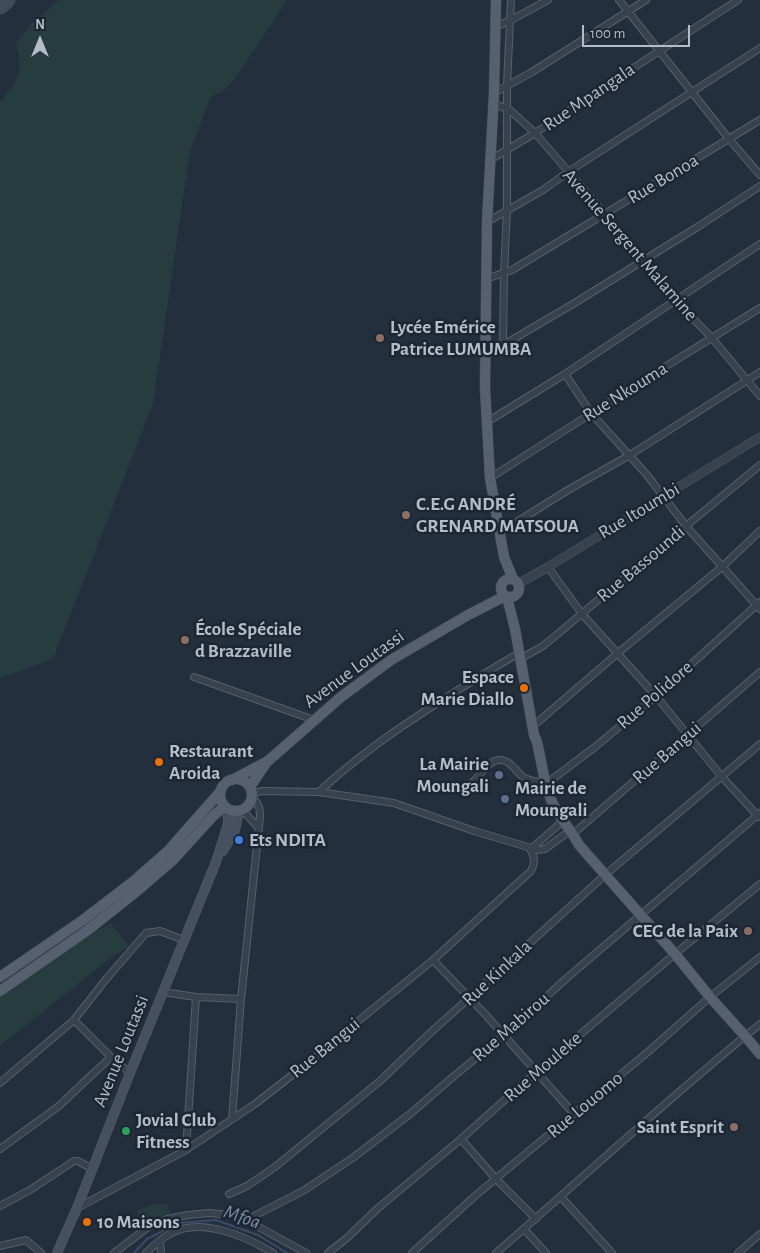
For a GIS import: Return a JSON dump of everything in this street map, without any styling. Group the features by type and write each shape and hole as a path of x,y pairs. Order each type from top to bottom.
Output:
{"main road":[{"path":"496,0 486,279 485,388 490,478 533,731 532,743 543,783 543,798 547,809 570,833 760,1054"},
{"name":"Avenue Loutassi","path":"232,780 268,761 341,697 384,665 509,588"},
{"name":"Avenue Loutassi","path":"251,793 268,761"},
{"path":"0,977 84,920 168,852 220,792 224,784 232,780 242,780 251,793 249,805 241,811 231,811 226,808 220,798 220,792"},
{"path":"0,991 88,930 137,891 173,860 214,815 226,808"},
{"name":"Avenue Loutassi","path":"57,1253 77,1208 216,862 228,824 226,808"},
{"name":"Avenue Loutassi","path":"216,862 235,830 241,811"}],"street":[{"path":"503,343 507,211 507,86 511,0"},
{"path":"495,27 548,0"},
{"path":"619,0 760,175"},
{"path":"493,98 507,86 646,0"},
{"name":"Rue Mpangala","path":"490,160 535,133 738,0"},
{"path":"487,222 543,190 760,48"},
{"name":"Avenue Sergent Malamine","path":"493,98 511,111 535,133 675,300 712,338 760,396"},
{"name":"Rue Bonoa","path":"486,279 512,270 760,120"},
{"path":"486,349 510,341 642,261 760,186"},
{"path":"487,422 565,374 760,244"},
{"name":"Rue Nkouma","path":"490,478 760,308"},
{"path":"499,533 568,490 630,456 760,372"},
{"path":"565,374 591,414 630,456 686,526 759,605"},
{"name":"Rue Itoumbi","path":"509,588 548,567 760,437"},
{"name":"Rue Bassoundi","path":"319,792 346,768 410,721 482,675 543,646 760,465"},
{"path":"533,731 618,653 723,566 760,531"},
{"path":"548,567 582,614 656,696 722,777 759,816"},
{"name":"Rue Polidore","path":"543,783 595,747 759,605"},
{"name":"Rue Bangui","path":"531,848 545,849 570,833 688,735 760,672"},
{"path":"194,677 314,720"},
{"name":"Rue Kinkala","path":"229,1194 247,1186 276,1167 380,1081 428,1035 605,875 760,744"},
{"path":"448,785 465,787 474,781 488,765 502,759 530,781 543,783"},
{"path":"232,1119 241,999 260,817 259,804 251,793 264,791 319,792 394,803 531,848 560,823"},
{"path":"241,811 258,827"},
{"name":"Rue Mabirou","path":"246,1220 304,1191 354,1157 410,1114 504,1035 640,915 759,816"},
{"name":"Rue Bangui","path":"77,1208 186,1150 255,1104 314,1058 434,960 531,871 535,864 531,848"},
{"name":"Rue Mouleke","path":"328,1253 674,954 760,884"},
{"path":"0,1083 74,1020 146,933 160,932 184,940"},
{"name":"Rue Louomo","path":"412,1253 496,1179 649,1051 710,997 760,957"},
{"path":"434,960 574,1114"},
{"path":"163,992 196,997 241,999"},
{"path":"186,1150 196,997"},
{"path":"74,1020 130,1074"},
{"path":"496,1253 677,1094 760,1024"},
{"path":"0,1149 59,1106 111,1057"},
{"path":"461,1139 496,1179 536,1219"},
{"path":"0,1206 30,1190 74,1161 78,1161 92,1169"},
{"path":"561,1197 612,1253"},
{"path":"114,1253 147,1228 167,1219 209,1213 230,1215 246,1220 306,1253"},
{"path":"146,1253 170,1234 180,1230 203,1227 240,1237 274,1253"},
{"path":"524,1229 546,1253"},
{"path":"738,1253 760,1234"},
{"path":"0,1246 26,1240 41,1253"},
{"path":"160,1242 161,1253"}],"green space":[{"path":"59,0 287,0 237,76 223,92 211,96 190,151 153,404 53,659 0,678 0,102 18,76 20,62 16,44 29,26"},
{"path":"110,923 129,946 108,960 0,1046 0,991"},
{"path":"157,1204 167,1204 170,1213 143,1223 137,1211"}],"waterway":[{"name":"Mfoa","path":"134,1253 147,1239 179,1223 216,1220 258,1235 287,1253"}],"taxiway":[{"path":"0,5 6,0"}],"place":[{"name":"Lycée Emérice Patrice LUMUMBA","path":"380,338"},
{"name":"C.E.G ANDRÉ GRENARD MATSOUA","path":"406,515"},
{"name":"École Spéciale d Brazzaville","path":"185,640"},
{"name":"Espace Marie Diallo","path":"524,688"},
{"name":"Restaurant Aroida","path":"159,762"},
{"name":"La Mairie Moungali","path":"499,775"},
{"name":"Mairie de Moungali","path":"505,799"},
{"name":"Ets NDITA","path":"239,840"},
{"name":"CEG de la Paix","path":"748,931"},
{"name":"Saint Esprit","path":"734,1127"},
{"name":"Jovial Club Fitness","path":"126,1131"},
{"name":"10 Maisons","path":"87,1222"}]}
